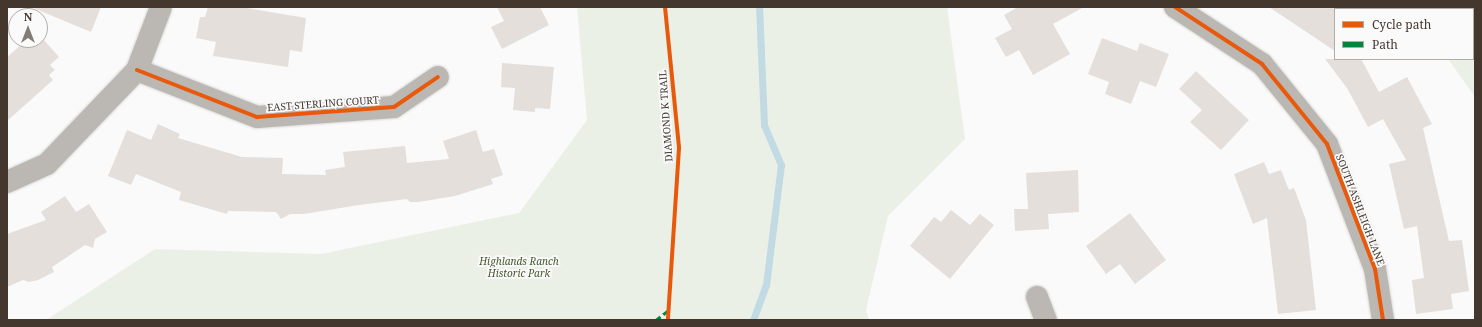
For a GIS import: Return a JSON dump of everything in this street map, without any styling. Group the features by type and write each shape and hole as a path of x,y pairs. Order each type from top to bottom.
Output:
{"street":[{"path":"7,182 47,164 137,70 161,7"},
{"name":"SOUTH ASHLEIGH LANE","path":"1175,7 1262,64 1327,144 1375,268 1383,320"},
{"name":"EAST STERLING COURT","path":"137,70 257,117 394,107 438,77"},
{"path":"1037,297 1046,320"}],"green space":[{"name":"Highlands Ranch Historic Park","path":"577,7 947,7 965,139 888,216 866,310 869,320 46,320 155,249 321,254 519,213 587,120"},
{"path":"1411,7 1475,7 1475,97 1449,60 1474,60 1474,8"}],"building":[{"path":"31,7 101,7 91,32 48,14 48,8"},
{"path":"208,7 241,7 306,18 302,52 290,50 288,67 213,56 216,42 196,38 200,17 205,17"},
{"path":"497,7 540,7 549,25 502,49 491,27 504,21"},
{"path":"1018,7 1084,7 1053,24 1070,54 1033,75 1019,50 1006,57 995,38 1012,29 1004,15"},
{"path":"1269,7 1335,7 1334,50"},
{"path":"1102,38 1137,51 1140,43 1169,54 1156,87 1140,81 1131,104 1105,94 1109,82 1088,74"},
{"path":"48,45 59,57 50,65 55,70 49,75 53,80 7,121 7,57 18,48 48,48"},
{"path":"1325,59 1362,60 1379,92 1407,77 1432,124 1423,128 1449,241 1462,240 1469,291 1451,294 1453,309 1416,314 1412,280 1424,278 1417,226 1404,229 1389,164 1406,160 1383,119 1368,127 1347,88"},
{"path":"502,63 554,67 550,109 535,108 535,112 513,110 515,88 501,87"},
{"path":"1196,71 1249,120 1221,150 1190,122 1202,110 1179,89"},
{"path":"158,124 180,134 178,138 242,157 283,158 282,174 326,175 325,170 345,167 343,152 405,146 407,163 449,159 443,141 476,130 483,152 494,149 503,175 491,179 493,184 455,196 418,202 410,202 407,199 304,214 290,214 281,219 276,212 228,211 227,214 179,200 181,192 136,174 131,185 108,176 127,130 151,140"},
{"path":"1264,162 1269,174 1281,170 1289,190 1294,188 1306,220 1316,310 1278,314 1267,218 1253,224 1234,174"},
{"path":"1078,170 1079,212 1048,214 1049,229 1015,231 1014,209 1028,209 1026,173"},
{"path":"65,196 76,212 89,204 107,232 95,239 93,248 85,245 52,267 54,272 38,280 29,282 23,280 7,287 7,234 46,220 41,212"},
{"path":"951,210 970,225 980,214 994,225 950,279 910,246 934,217 941,222"},
{"path":"1130,213 1166,260 1135,284 1120,264 1106,274 1086,246"}],"waterway":[{"path":"753,320 766,285 781,165 764,125 759,7"}],"marked path":[{"path":"656,320 669,310"}],"cycle path":[{"name":"DIAMOND K TRAIL","path":"665,7 679,148 668,320"},
{"path":"1175,7 1262,64 1327,144 1375,269 1383,320"},
{"path":"137,70 257,117 394,107 438,77"}]}
